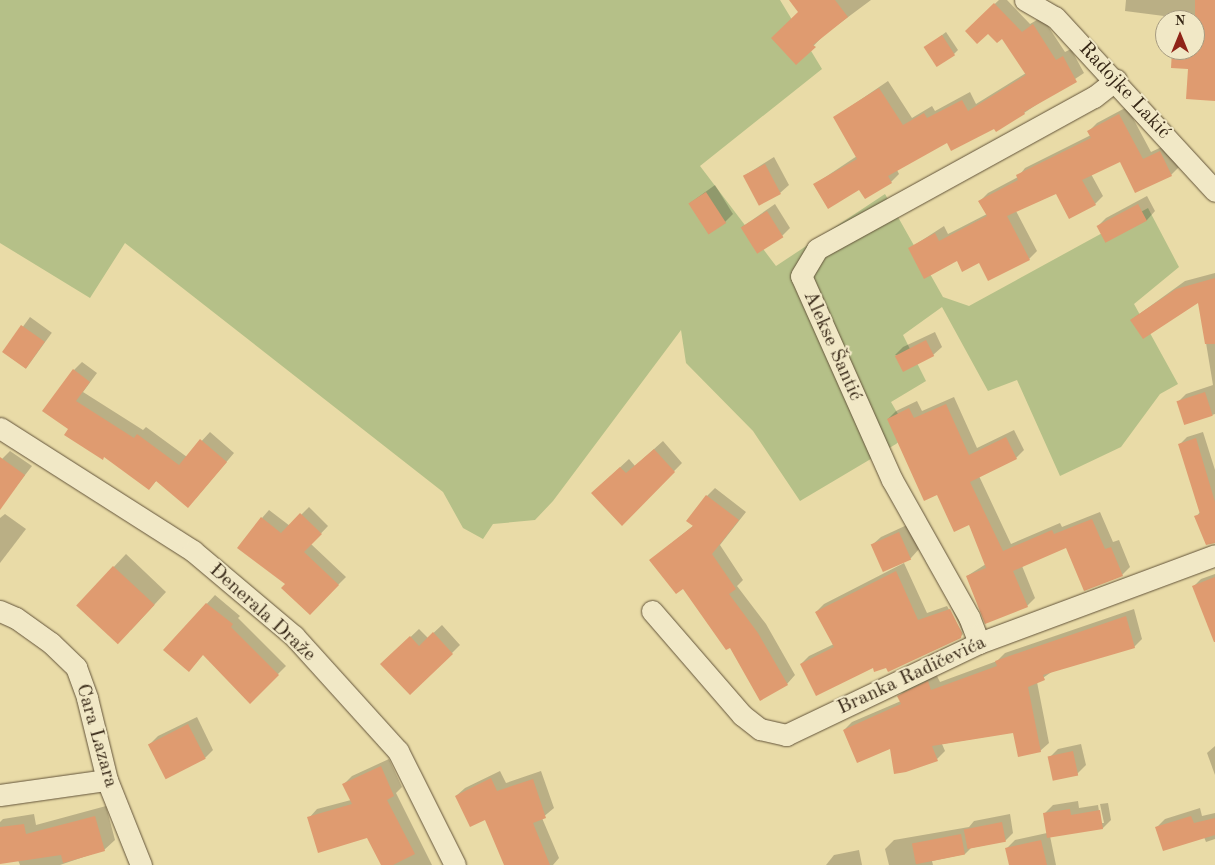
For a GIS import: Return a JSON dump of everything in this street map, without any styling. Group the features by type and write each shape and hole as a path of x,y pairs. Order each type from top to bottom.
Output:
{"street":[{"name":"Radojke Lakić","path":"1025,0 1054,17 1116,80 1215,191"},
{"name":"Alekse Šantić","path":"979,643 968,617 892,480 801,276 817,249 1094,97 1116,80"},
{"name":"Đenerala Draže","path":"0,428 193,551 294,636 398,751 455,865"},
{"name":"Branka Radičevića","path":"652,611 742,715 760,729 786,735 979,643 1215,555"},
{"name":"Cara Lazara","path":"0,611 16,618 52,643 76,667 87,698 107,780 141,865"},
{"path":"0,794 107,780"}],"green space":[{"path":"0,0 780,0 822,69 700,166 776,266 885,194 943,297 969,306 1148,208 1179,267 1134,304 1178,384 1160,394 1121,447 1060,476 1017,380 988,391 942,307 903,335 926,381 891,402 909,433 896,444 800,501 753,431 686,363 681,330 553,501 535,520 493,524 483,539 463,528 443,492 125,243 90,298 0,243"}],"building":[{"path":"789,0 835,0 848,17 813,45 816,47 796,65 771,38 798,12"},
{"path":"1195,0 1215,0 1215,101 1186,99 1188,69 1171,68 1171,60 1205,60 1205,10 1195,10"},
{"path":"994,3 1022,32 1033,24 1056,60 1063,56 1077,82 1024,112 1025,114 996,132 994,129 951,151 947,143 888,176 892,183 865,199 859,190 828,209 813,184 857,159 833,117 879,88 903,125 924,113 927,118 962,100 968,111 1026,75 1002,39 997,43 988,34 977,44 965,31"},
{"path":"942,35 955,55 937,67 924,47"},
{"path":"1119,114 1143,159 1160,151 1172,176 1135,193 1120,162 1082,180 1096,205 1069,219 1056,194 1007,216 1030,260 988,281 979,263 962,272 957,261 924,279 908,248 935,233 939,241 987,216 978,201 1018,180 1016,175 1091,138 1087,131"},
{"path":"765,164 781,194 759,206 743,176"},
{"path":"706,192 726,223 709,234 688,203"},
{"path":"1138,204 1147,221 1105,243 1097,226"},
{"path":"767,211 783,237 757,254 741,227"},
{"path":"1215,278 1215,344 1205,344 1198,303 1143,339 1130,320 1176,289"},
{"path":"21,325 45,342 26,369 2,352"},
{"path":"926,340 934,356 903,372 895,356"},
{"path":"73,369 90,382 76,401 134,438 137,434 179,465 200,439 227,462 188,508 156,481 149,490 104,457 103,460 64,435 68,429 42,411"},
{"path":"1205,392 1213,416 1184,425 1176,401"},
{"path":"946,404 969,455 1006,437 1017,459 970,482 1003,551 1052,530 1054,534 1092,519 1105,549 1111,547 1123,576 1084,591 1066,548 1013,571 1028,607 985,624 966,576 986,568 969,525 954,532 937,495 924,501 887,419 909,408 914,418"},
{"path":"1196,438 1215,502 1215,543 1206,545 1194,516 1200,514 1178,444"},
{"path":"654,449 675,472 622,526 591,493 620,467 626,473"},
{"path":"0,457 25,475 0,510"},
{"path":"706,495 739,520 712,554 736,589 729,594 758,633 788,685 760,701 730,648 726,650 683,589 676,594 649,560 693,526 686,521"},
{"path":"300,513 322,534 304,552 339,585 310,615 281,588 285,584 237,548 261,517 281,533"},
{"path":"899,532 911,559 883,572 871,545"},
{"path":"113,566 155,605 118,644 76,605"},
{"path":"896,571 918,620 950,609 962,633 961,638 888,672 886,668 874,672 873,668 816,696 800,664 834,647 815,612"},
{"path":"1215,577 1215,642 1214,642 1192,586"},
{"path":"206,603 233,624 231,627 279,675 250,704 203,655 189,672 163,650"},
{"path":"1126,616 1135,648 1043,675 1045,680 1028,687 1041,752 1018,757 1013,733 932,746 938,761 906,772 894,774 890,749 857,763 843,730 901,704 897,696 928,681 931,690 997,666 995,661"},
{"path":"433,632 453,654 410,695 380,664 410,636 419,646"},
{"path":"188,724 206,759 166,779 148,744"},
{"path":"1073,751 1078,775 1053,781 1048,756"},
{"path":"381,766 394,796 387,800 415,854 393,865 381,865 367,838 318,853 307,817 352,804 342,784"},
{"path":"491,778 497,791 533,779 546,818 533,823 550,865 504,865 485,820 470,827 455,796"},
{"path":"1070,809 1071,815 1100,810 1103,829 1047,838 1043,813"},
{"path":"95,816 105,851 63,863 61,855 0,864 0,827 24,824 26,834"},
{"path":"1191,816 1194,823 1215,818 1215,835 1163,851 1155,827"},
{"path":"1002,822 1006,842 968,849 964,829"},
{"path":"961,834 965,855 916,864 912,844"},
{"path":"1041,840 1047,865 1009,865 1005,848"}]}
